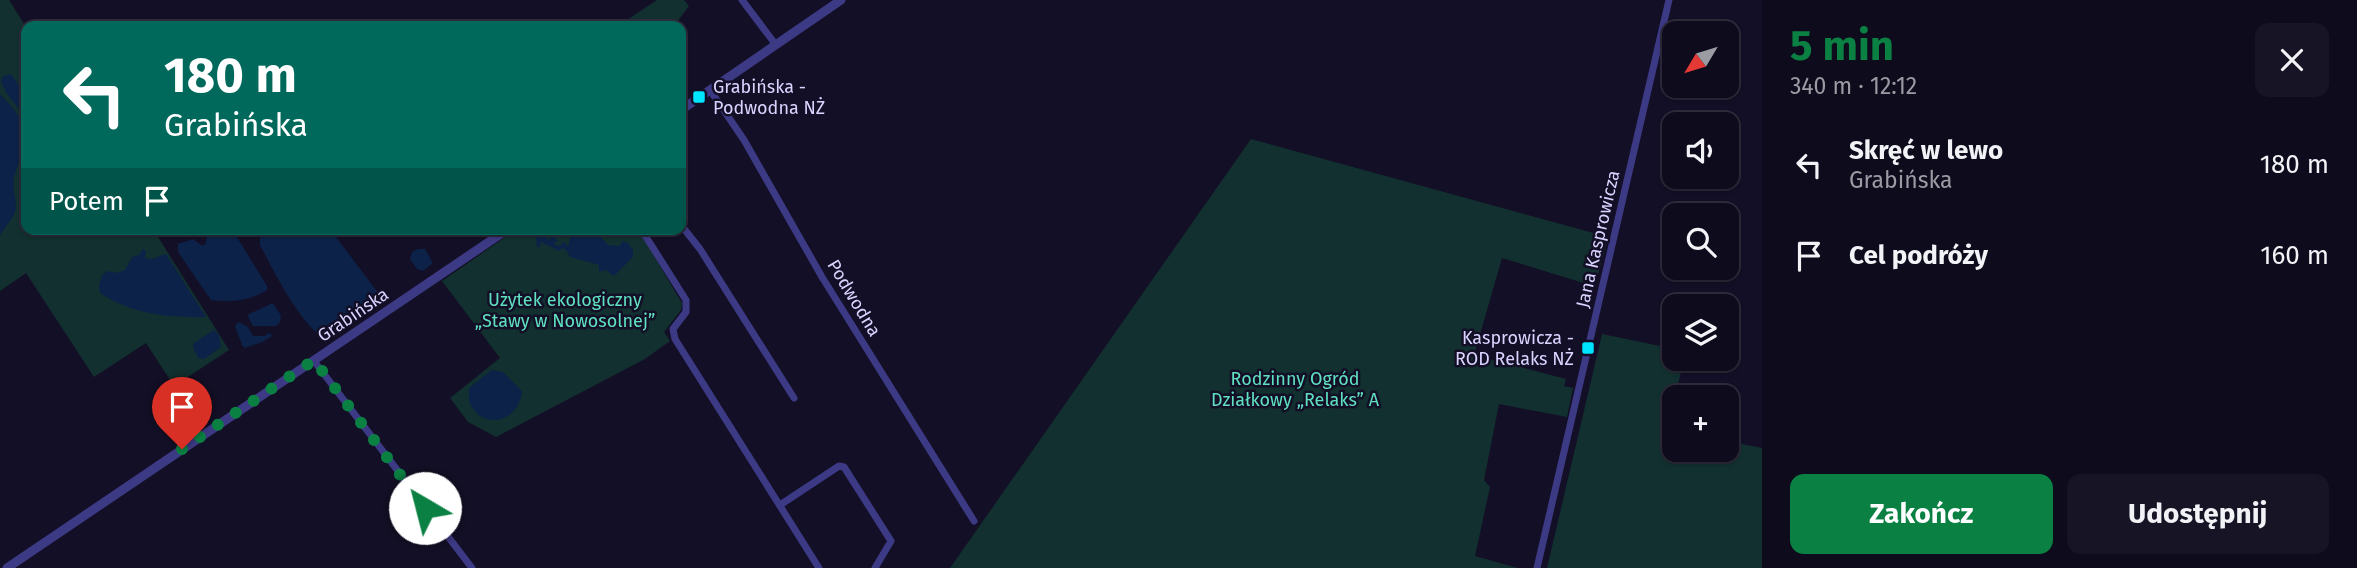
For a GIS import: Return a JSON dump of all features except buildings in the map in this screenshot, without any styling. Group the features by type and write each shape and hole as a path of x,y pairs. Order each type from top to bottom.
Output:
{"street":[{"path":"742,0 776,45"},
{"path":"686,107 841,0"},
{"name":"Jana Kasprowicza","path":"1537,568 1670,0"},
{"name":"Podwodna","path":"710,90 744,139 822,277 974,521"},
{"path":"686,231 700,248 794,398"},
{"name":"Grabińska","path":"7,568 499,235"},
{"path":"644,235 686,300 686,312 673,329 675,338 819,568"},
{"path":"314,360 472,568"},
{"path":"780,505 839,466 844,467 891,541 875,568"}],"green space":[{"path":"0,0 9,0 22,21 21,235 157,235 229,350 174,386 146,343 94,377 26,273 0,291"},
{"path":"657,0 684,0 689,6 678,21 626,21"},
{"name":"Rodzinny Ogród Działkowy „Relaks” A","path":"1251,139 1608,237 1597,279 1591,278 1590,285 1502,258 1474,355 1566,379 1564,386 1573,388 1567,417 1499,404 1484,480 1490,487 1475,556 1518,568 950,568"},
{"name":"Użytek ekologiczny „Stawy w Nowosolnej”","path":"508,235 642,235 682,303 681,310 664,332 670,341 645,359 496,437 468,422 450,398 500,358 442,281"},
{"path":"1602,334 1662,346 1662,371 1681,371 1678,385 1662,385 1662,462 1739,462 1739,443 1762,448 1762,568 1547,568"}],"water":[{"path":"11,74 21,89 21,112 7,94 1,82 2,77"},
{"path":"0,94 21,121 21,154 14,178 15,211 0,236"},
{"path":"208,235 236,235 267,290 240,300 211,300 178,252 178,244 193,239 205,245"},
{"path":"265,235 335,235 382,298 323,338 295,307 260,245 260,238"},
{"path":"538,235 545,235 548,240 553,236 558,240 554,244 558,246 565,242 568,247 570,235 599,235 608,245 619,246 623,241 628,243 633,250 633,257 614,276 606,270 599,272 599,265 570,257 562,248 559,251 541,242 540,247 537,247"},
{"path":"143,249 146,251 145,258 152,259 166,254 206,317 178,317 137,310 100,293 102,275 108,271 116,273 125,270 132,257 139,255"},
{"path":"425,249 433,263 423,271 417,269 410,259 412,252"},
{"path":"273,303 281,316 280,322 276,326 253,326 247,315"},
{"path":"239,322 248,327 253,336 270,333 272,336 245,348 235,326"},
{"path":"214,330 219,335 221,347 204,359 198,358 194,343"},
{"path":"492,370 503,372 522,391 514,411 495,420 480,416 469,402 469,388"}],"place":[{"name":"Grabińska - Podwodna NŻ","path":"699,97"},
{"name":"Kasprowicza - ROD Relaks NŻ","path":"1588,348"}],"route":[{"path":"182,449 314,360 425,508"}]}
